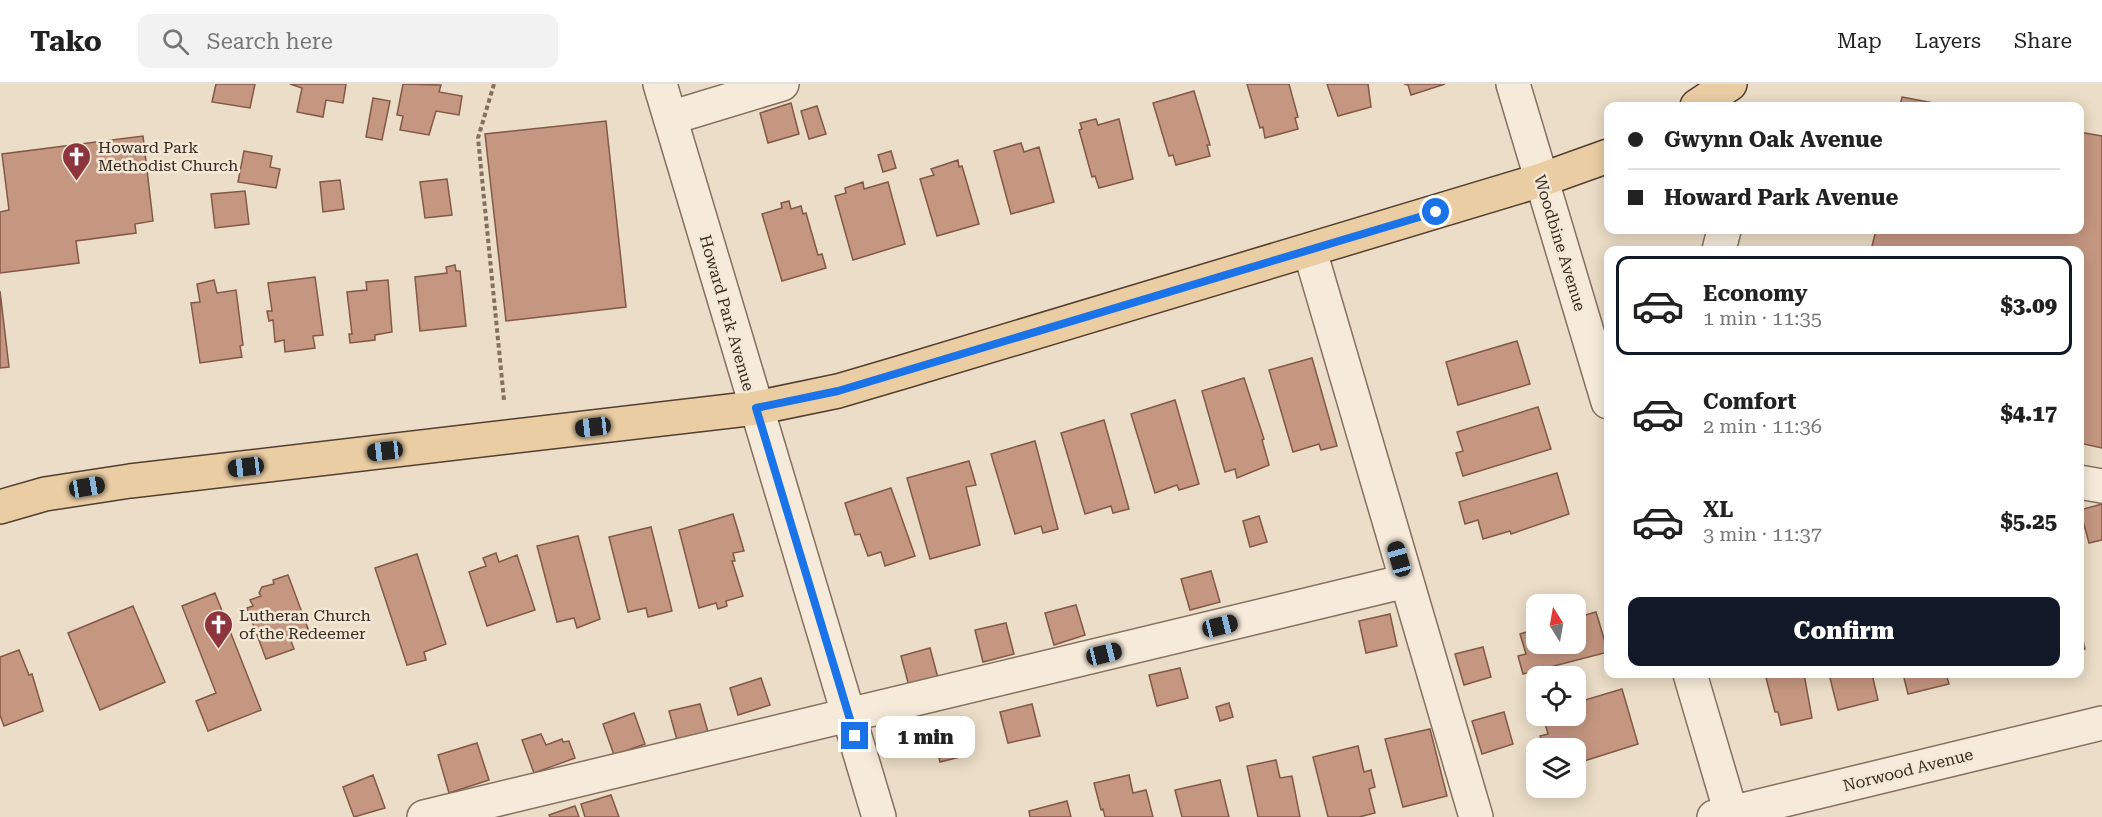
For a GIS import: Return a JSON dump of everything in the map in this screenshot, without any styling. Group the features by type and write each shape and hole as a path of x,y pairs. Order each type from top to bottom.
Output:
{"main road":[{"path":"1703,102 1730,84"},
{"path":"0,507 45,494 130,481 756,408 838,391 1310,251 1541,180 1604,157"}],"street":[{"name":"Howard Park Avenue","path":"660,84 879,817"},
{"path":"670,118 782,84"},
{"name":"Woodbine Avenue","path":"1514,84 1604,389"},
{"path":"1310,251 1476,817"},
{"path":"2084,483 2102,486"},
{"path":"424,817 1406,581"},
{"path":"1691,678 1723,815"},
{"name":"Norwood Avenue","path":"1723,815 2102,723"}],"path":[{"path":"494,84 478,138 504,400"}],"building":[{"path":"216,84 255,84 250,108 212,102"},
{"path":"290,84 346,84 343,103 326,100 323,117 297,112 302,88"},
{"path":"403,84 441,85 439,92 462,96 459,115 436,111 429,135 400,130 403,116 397,115"},
{"path":"1247,84 1289,84 1298,117 1295,118 1298,129 1265,138"},
{"path":"1327,84 1368,84 1371,107 1338,116"},
{"path":"1404,84 1445,84 1411,95 1408,85"},
{"path":"1194,91 1210,145 1207,145 1210,156 1176,165 1173,155 1169,156 1153,103"},
{"path":"1902,97 1928,102 1901,102"},
{"path":"373,98 390,101 382,140 366,137"},
{"path":"791,103 799,134 768,143 760,113"},
{"path":"817,106 826,134 809,139 801,111"},
{"path":"1096,119 1098,125 1119,119 1133,179 1099,188 1095,176 1092,177 1079,130 1082,129 1080,123"},
{"path":"606,121 626,307 506,321 485,134"},
{"path":"2084,133 2102,136 2102,448 2084,444 2084,246 1872,246 1875,234 2084,234"},
{"name":"Howard Park Methodist Church","path":"143,136 153,221 135,224 136,233 76,241 79,263 0,273 0,212 9,210 2,154"},
{"path":"1021,143 1024,152 1039,147 1054,202 1011,214 994,151"},
{"path":"244,151 272,156 270,167 280,169 276,188 238,182"},
{"path":"891,151 896,168 883,172 878,155"},
{"path":"958,160 959,167 962,166 979,224 937,236 920,179 934,175 931,169"},
{"path":"447,179 452,215 425,218 420,182"},
{"path":"340,180 344,209 323,212 320,182"},
{"path":"863,182 864,189 888,182 905,244 853,260 835,196 846,193 845,188"},
{"path":"245,191 249,224 215,228 211,194"},
{"path":"789,201 791,209 801,206 803,214 806,213 818,255 822,254 826,268 782,281 762,214 782,208 781,203"},
{"path":"455,265 456,271 460,271 466,326 420,331 415,277 447,273 446,267"},
{"path":"315,277 323,335 313,336 315,348 285,352 284,340 275,342 273,320 269,321 267,311 272,311 268,283"},
{"path":"214,280 217,293 236,290 243,345 240,346 242,357 200,363 191,303 200,302 197,284"},
{"path":"388,280 392,332 375,335 375,340 350,343 349,334 352,334 347,292 367,290 366,282"},
{"path":"0,291 9,367 0,368"},
{"path":"1517,341 1530,384 1458,405 1446,362"},
{"path":"1312,358 1337,446 1321,450 1319,444 1293,452 1269,370"},
{"path":"1244,378 1264,439 1262,440 1269,465 1237,478 1235,469 1225,472 1202,391"},
{"path":"1175,400 1199,484 1179,490 1177,485 1155,493 1131,414"},
{"path":"1538,407 1551,449 1463,476 1456,453 1463,451 1457,432"},
{"path":"1104,420 1129,509 1113,513 1111,506 1085,514 1061,433"},
{"path":"1035,441 1058,529 1043,533 1041,526 1015,534 991,454"},
{"path":"969,461 976,485 966,487 980,545 930,559 907,478"},
{"path":"1557,473 1569,514 1511,534 1510,531 1483,539 1478,520 1465,524 1459,502"},
{"path":"891,488 915,556 885,566 881,552 868,556 860,534 855,535 845,503"},
{"path":"2102,504 2102,540 2089,543 2084,525 2084,509"},
{"path":"733,514 744,551 733,553 735,561 732,561 743,596 726,601 727,606 718,609 716,603 699,608 679,530"},
{"path":"1259,516 1267,542 1250,547 1243,521"},
{"path":"651,527 672,611 648,617 646,608 628,612 609,537"},
{"path":"578,536 600,619 577,628 574,618 557,622 537,546"},
{"path":"496,553 499,562 517,555 535,610 487,626 469,572 486,566 483,558"},
{"path":"417,554 446,644 424,652 426,660 407,665 375,568"},
{"path":"1211,571 1220,602 1190,610 1181,579"},
{"path":"288,575 310,634 291,641 294,649 266,659 247,608 253,606 250,600 261,596 259,593 262,587 274,584 273,580"},
{"name":"Lutheran Church of the Redeemer","path":"215,593 261,710 208,731 196,701 216,693 182,606"},
{"path":"1076,605 1085,635 1054,645 1045,613"},
{"path":"133,606 165,682 100,710 68,633"},
{"path":"1596,612 1604,639 1604,653 1554,666 1526,666 1526,673 1523,674 1518,656 1586,654 1586,615"},
{"path":"1390,614 1397,646 1366,653 1359,621"},
{"path":"1006,623 1014,654 983,662 975,630"},
{"path":"1526,632 1526,654 1520,634"},
{"path":"1483,647 1491,677 1464,685 1455,654"},
{"path":"930,648 938,678 909,686 901,656"},
{"path":"19,650 29,675 32,674 43,711 4,726 0,715 0,657"},
{"path":"1180,668 1188,698 1157,706 1149,675"},
{"path":"761,678 770,705 738,715 730,688"},
{"path":"1766,678 1805,678 1812,718 1781,725 1778,712 1775,712"},
{"path":"1830,678 1873,678 1878,700 1838,710"},
{"path":"1904,678 1947,678 1949,684 1908,694"},
{"path":"1622,689 1638,744 1586,760 1586,738 1541,738 1540,736 1548,734 1546,726 1586,726 1586,700"},
{"path":"1229,703 1233,717 1220,721 1216,707"},
{"path":"700,704 708,732 677,740 669,711"},
{"path":"1032,704 1040,736 1008,743 1000,712"},
{"path":"1504,712 1513,744 1482,754 1472,721"},
{"path":"634,713 645,744 614,755 603,724"},
{"path":"960,723 968,755 940,762 932,730"},
{"path":"1430,729 1447,796 1403,807 1385,739"},
{"path":"541,734 546,745 562,739 563,742 569,741 575,758 534,773 522,740"},
{"path":"477,743 489,780 449,793 438,755"},
{"path":"1358,746 1364,772 1371,770 1375,787 1369,789 1375,813 1359,817 1328,817 1313,757"},
{"path":"1276,760 1280,778 1292,776 1300,817 1258,817 1247,766"},
{"path":"373,775 385,808 354,817 343,787"},
{"path":"1129,775 1133,793 1146,790 1153,817 1105,817 1094,783"},
{"path":"1220,780 1229,817 1182,817 1175,790"},
{"path":"611,795 619,817 585,817 581,804"},
{"path":"1067,801 1071,817 1030,817 1029,811"},
{"path":"575,806 579,817 550,817 549,815"}],"place":[{"name":"Howard Park Methodist Church","path":"77,182"},
{"name":"Lutheran Church of the Redeemer","path":"218,650"}],"route":[{"path":"855,736 756,408 838,391 1436,212"}]}
